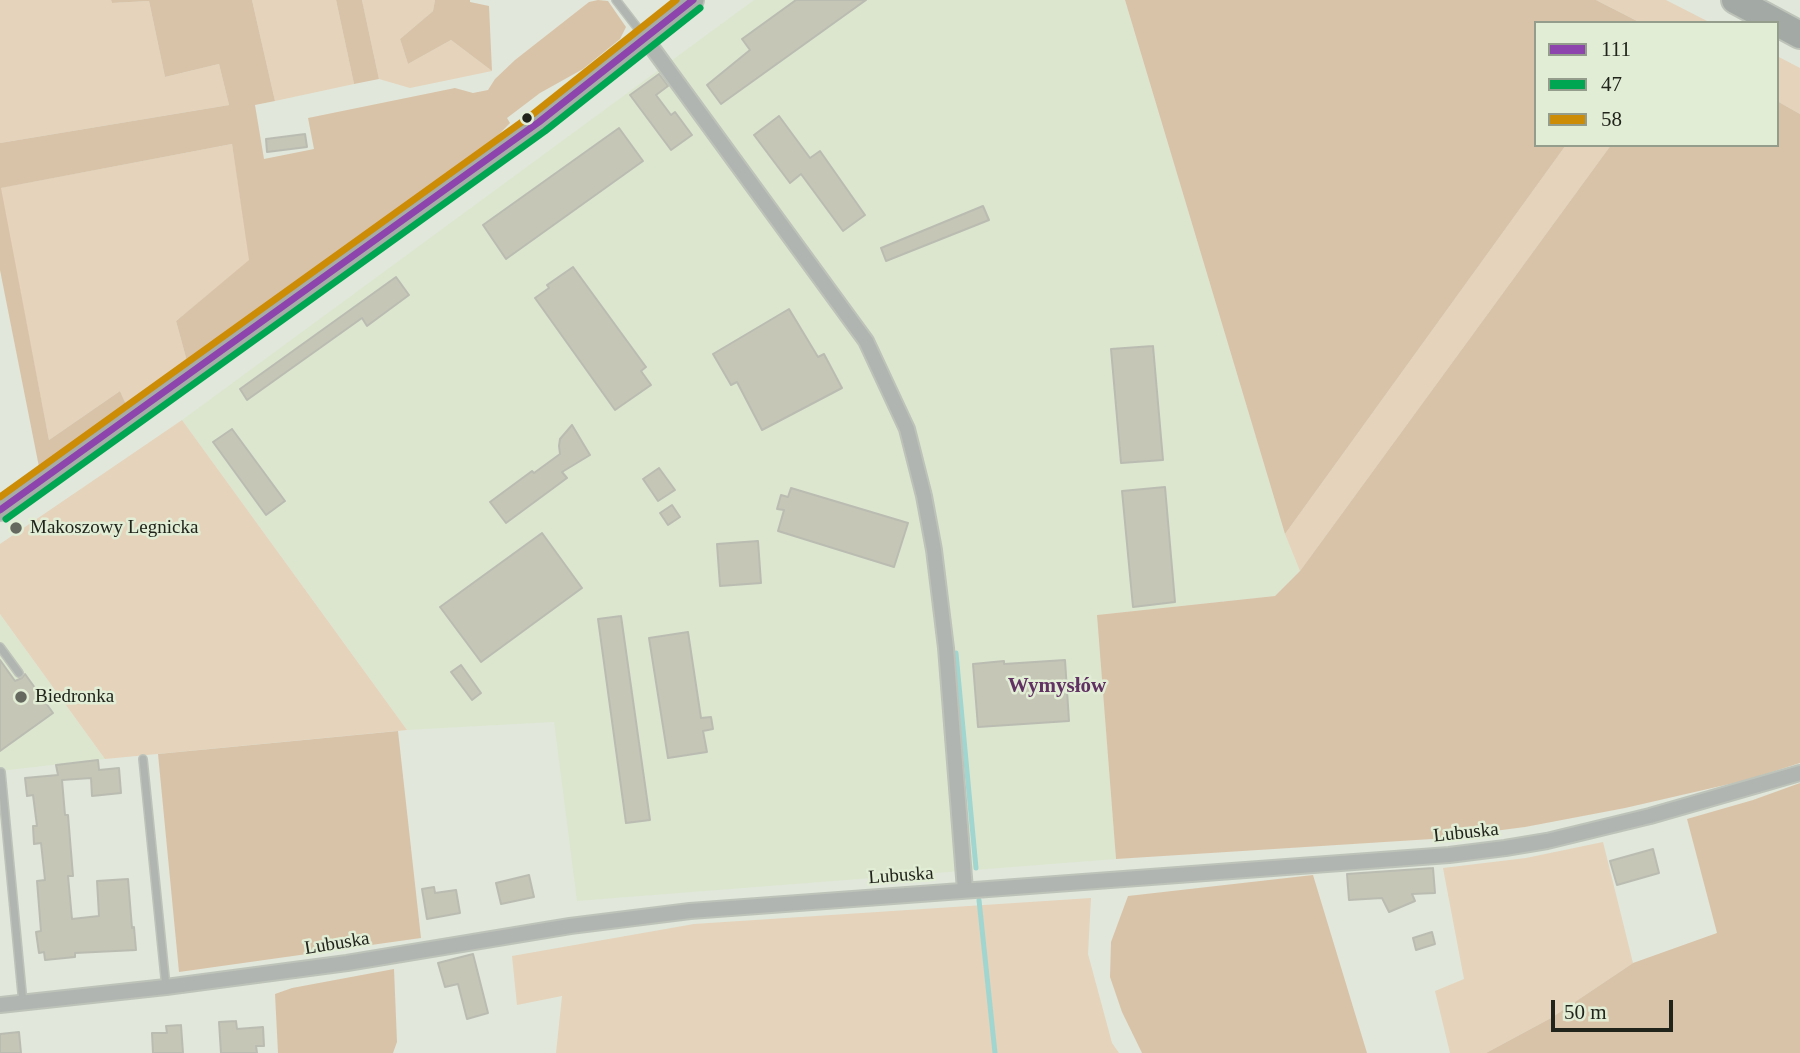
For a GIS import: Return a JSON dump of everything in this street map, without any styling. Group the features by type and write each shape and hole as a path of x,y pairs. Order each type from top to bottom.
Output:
{"highway":[{"path":"1735,0 1774,21"},
{"path":"1779,24 1800,35"}],"main road":[{"path":"0,510 470,173 693,0"}],"street":[{"path":"645,38 866,341 907,429 934,550 946,648 965,890"},
{"name":"Lubuska","path":"0,1004 166,987 347,963 544,930 690,911 1505,849 1650,816 1800,773"}],"lane":[{"path":"616,0 645,38"},
{"path":"0,647 19,673"},
{"path":"143,759 166,987"},
{"path":"1,772 23,1003"}],"shaded area":[{"path":"0,0 111,0 112,3 149,1 165,77 219,64 229,105 0,143"},
{"path":"111,0 252,0 275,101 255,105 264,159 314,149 308,118 455,88 473,93 488,90 495,79 515,60 589,2 608,1 626,27 620,39 583,69 540,93 507,118 510,123 479,155 188,365 176,321 249,260 232,144 1,188 49,440 120,391 128,409 40,472 0,270 0,143 229,105 219,64 165,77 149,1 112,3"},
{"path":"252,0 336,0 354,84 275,101"},
{"path":"336,0 362,0 379,79 354,84"},
{"path":"362,0 435,0 433,11 400,39 408,64 451,40 492,71 410,88 379,79"},
{"path":"435,0 470,0 489,6 492,71 451,40 408,64 400,39 433,11"},
{"path":"754,0 1125,0 1285,534 1300,571 1275,596 1098,615 1116,859 577,901 554,722 407,730 182,420"},
{"path":"1125,0 1596,0 1637,21 1534,21 1534,147 1565,147 1285,534"},
{"path":"1596,0 1666,0 1707,21 1637,21"},
{"path":"1779,57 1800,68 1800,114 1779,102"},
{"path":"1779,102 1800,114 1800,763 1747,780 1625,808 1525,827 1432,839 1116,859 1097,615 1275,596 1300,571 1610,147 1779,147"},
{"path":"232,144 250,260 176,321 188,365 128,409 120,391 49,440 0,188"},
{"path":"1565,147 1610,147 1300,571 1285,534"},
{"path":"182,420 407,730 105,759 0,614 0,544"},
{"path":"0,614 105,759 0,771"},
{"path":"398,731 421,938 179,972 158,754"},
{"path":"1800,783 1800,1053 1486,1053 1551,1018 1633,963 1717,933 1687,819"},
{"path":"1603,842 1633,963 1551,1018 1486,1053 1450,1053 1435,991 1464,979 1443,868 1526,858"},
{"path":"1313,875 1367,1053 1142,1053 1122,1012 1110,977 1111,942 1128,896"},
{"path":"1091,898 1088,954 1112,1043 1119,1053 556,1053 562,996 517,1005 512,956 694,924"},
{"path":"394,969 397,1042 393,1053 278,1053 275,994 292,988"}],"building":[{"path":"796,0 866,0 721,104 707,85 750,50 742,39"},
{"path":"659,74 668,86 656,95 671,115 675,112 692,135 671,150 630,95"},
{"path":"779,116 810,158 820,151 865,215 843,231 801,174 790,183 754,135"},
{"path":"619,128 643,161 506,259 483,225"},
{"path":"305,134 307,147 267,152 266,139"},
{"path":"983,206 989,220 886,261 881,248"},
{"path":"573,267 646,367 641,371 651,385 615,410 535,298 549,288 547,285"},
{"path":"396,277 409,295 367,326 362,318 247,400 240,389"},
{"path":"789,309 818,357 824,354 842,388 762,430 737,382 731,385 713,354"},
{"path":"1153,346 1163,460 1121,463 1111,349"},
{"path":"572,425 590,455 562,472 567,478 506,523 490,502 560,454 560,439"},
{"path":"232,429 285,501 266,515 213,442"},
{"path":"659,468 675,490 658,501 643,479"},
{"path":"1165,487 1175,602 1133,607 1122,491"},
{"path":"791,488 908,523 894,567 778,531 784,510 777,509 781,495 788,497"},
{"path":"672,505 680,517 668,525 660,513"},
{"path":"542,533 582,588 481,662 440,607"},
{"path":"758,541 761,583 720,586 717,544"},
{"path":"621,616 650,820 626,823 598,619"},
{"path":"688,632 701,718 711,717 713,729 703,731 707,752 668,758 649,638"},
{"name":"Biedronka","path":"0,660 15,681 25,674 53,713 0,751"},
{"path":"1065,660 1069,721 978,727 973,664"},
{"path":"461,665 481,693 472,700 451,672"},
{"path":"98,760 99,770 119,768 121,793 92,796 91,778 62,780 73,876 68,876 72,919 99,916 97,881 128,879 136,950 75,953 75,957 45,960 44,952 39,953 36,932 41,931 37,881 45,880 41,843 34,844 33,826 37,826 33,795 27,796 25,778 58,775 56,765"},
{"path":"1653,849 1659,873 1617,885 1610,861"},
{"path":"1433,868 1435,893 1412,894 1415,901 1389,912 1382,898 1349,900 1347,874"},
{"path":"529,875 534,897 501,904 496,883"},
{"path":"434,887 435,893 456,890 460,913 427,919 422,889"},
{"path":"1432,932 1435,944 1416,950 1413,938"},
{"path":"473,954 488,1013 467,1019 458,984 445,987 438,963"},
{"path":"236,1021 237,1029 263,1027 264,1046 256,1046 257,1053 221,1053 219,1022"},
{"path":"181,1025 183,1053 153,1053 152,1033 167,1033 166,1026"},
{"path":"19,1032 21,1053 0,1053 0,1034"}],"waterway":[{"path":"956,653 976,868"},
{"path":"979,900 995,1053"}],"transit line":[{"name":"58","path":"0,497 533,114 676,0"},
{"name":"111","path":"0,510 539,122 693,0"},
{"name":"47","path":"6,519 545,131 700,8"}],"place":[{"name":"Makoszowy Legnicka","path":"16,528"},
{"name":"Biedronka","path":"21,697"}],"district":[{"name":"Wymysłów","path":"1057,687"}]}
